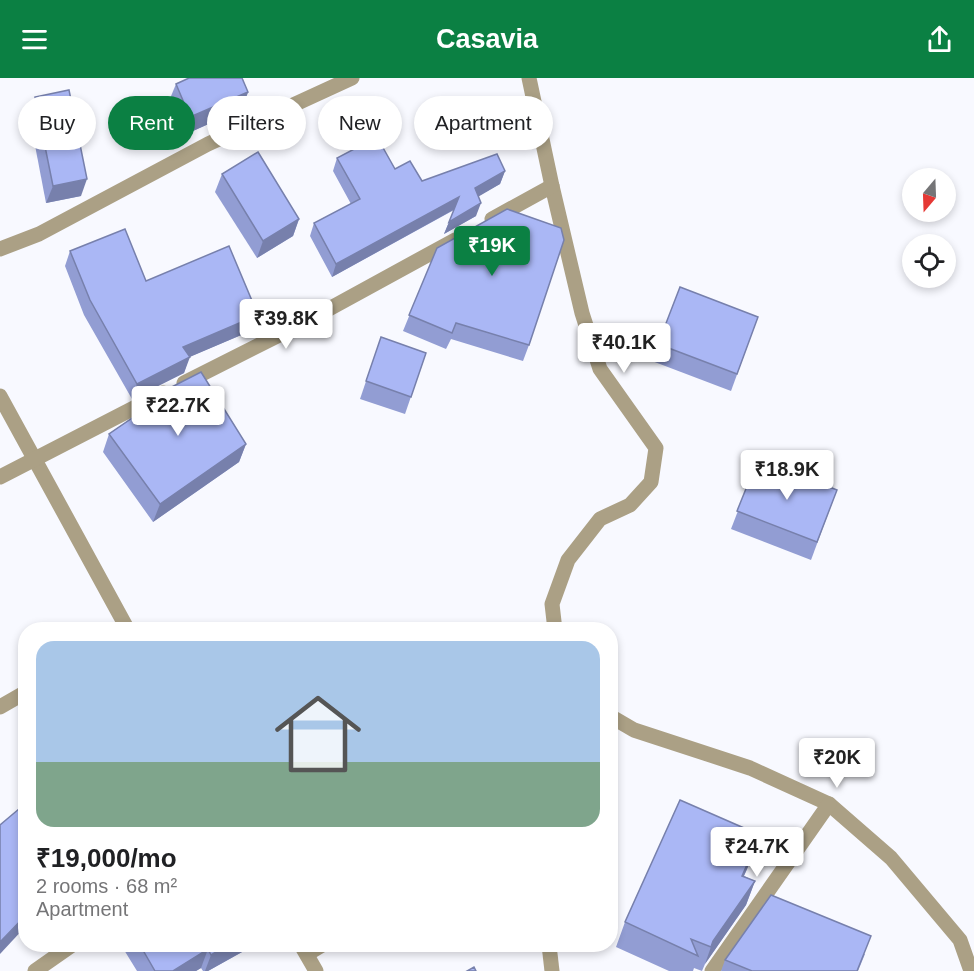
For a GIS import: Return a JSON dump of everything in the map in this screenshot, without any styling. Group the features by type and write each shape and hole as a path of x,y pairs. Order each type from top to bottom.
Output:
{"street":[{"path":"0,249 39,234 208,144 352,78"},
{"path":"529,78 582,312 600,369 656,448 651,482 630,505 600,519 568,560 552,604 554,622"},
{"path":"0,477 307,321 552,186"},
{"path":"0,396 124,622"},
{"path":"0,706 18,696"},
{"path":"618,721 634,730 750,768 829,804 891,858 960,940 971,971"},
{"path":"712,971 829,804"},
{"path":"35,971 62,952"},
{"path":"305,952 316,971"},
{"path":"550,952 552,971"}],"building":[{"path":"189,78 242,78 248,92 239,96 207,96 207,110 195,115 195,96 181,96 176,84"},
{"path":"69,90 70,96 40,96"},
{"path":"46,150 81,150 87,179 53,186"},
{"path":"352,150 384,150 395,169 410,161 422,181 497,154 505,171 475,188 481,203 449,222 459,197 336,264 314,223 360,199 337,158"},
{"path":"258,152 299,219 263,241 222,174"},
{"path":"507,209 561,228 564,240 529,345 456,323 452,333 409,315 437,248"},
{"path":"125,229 146,281 229,246 258,315 183,347 190,357 137,384 90,300 70,251"},
{"path":"680,287 758,317 737,374 658,344"},
{"path":"381,337 426,353 411,397 366,381"},
{"path":"201,372 246,444 160,504 109,434 151,405 148,399"},
{"path":"758,459 837,490 817,542 737,511"},
{"path":"680,800 760,835 742,876 755,881 711,947 691,939 698,956 625,922"},
{"path":"18,810 18,923 0,942 0,825"},
{"path":"771,895 871,936 857,971 752,971 725,960"},
{"path":"144,952 203,952 173,971 155,971"}]}
